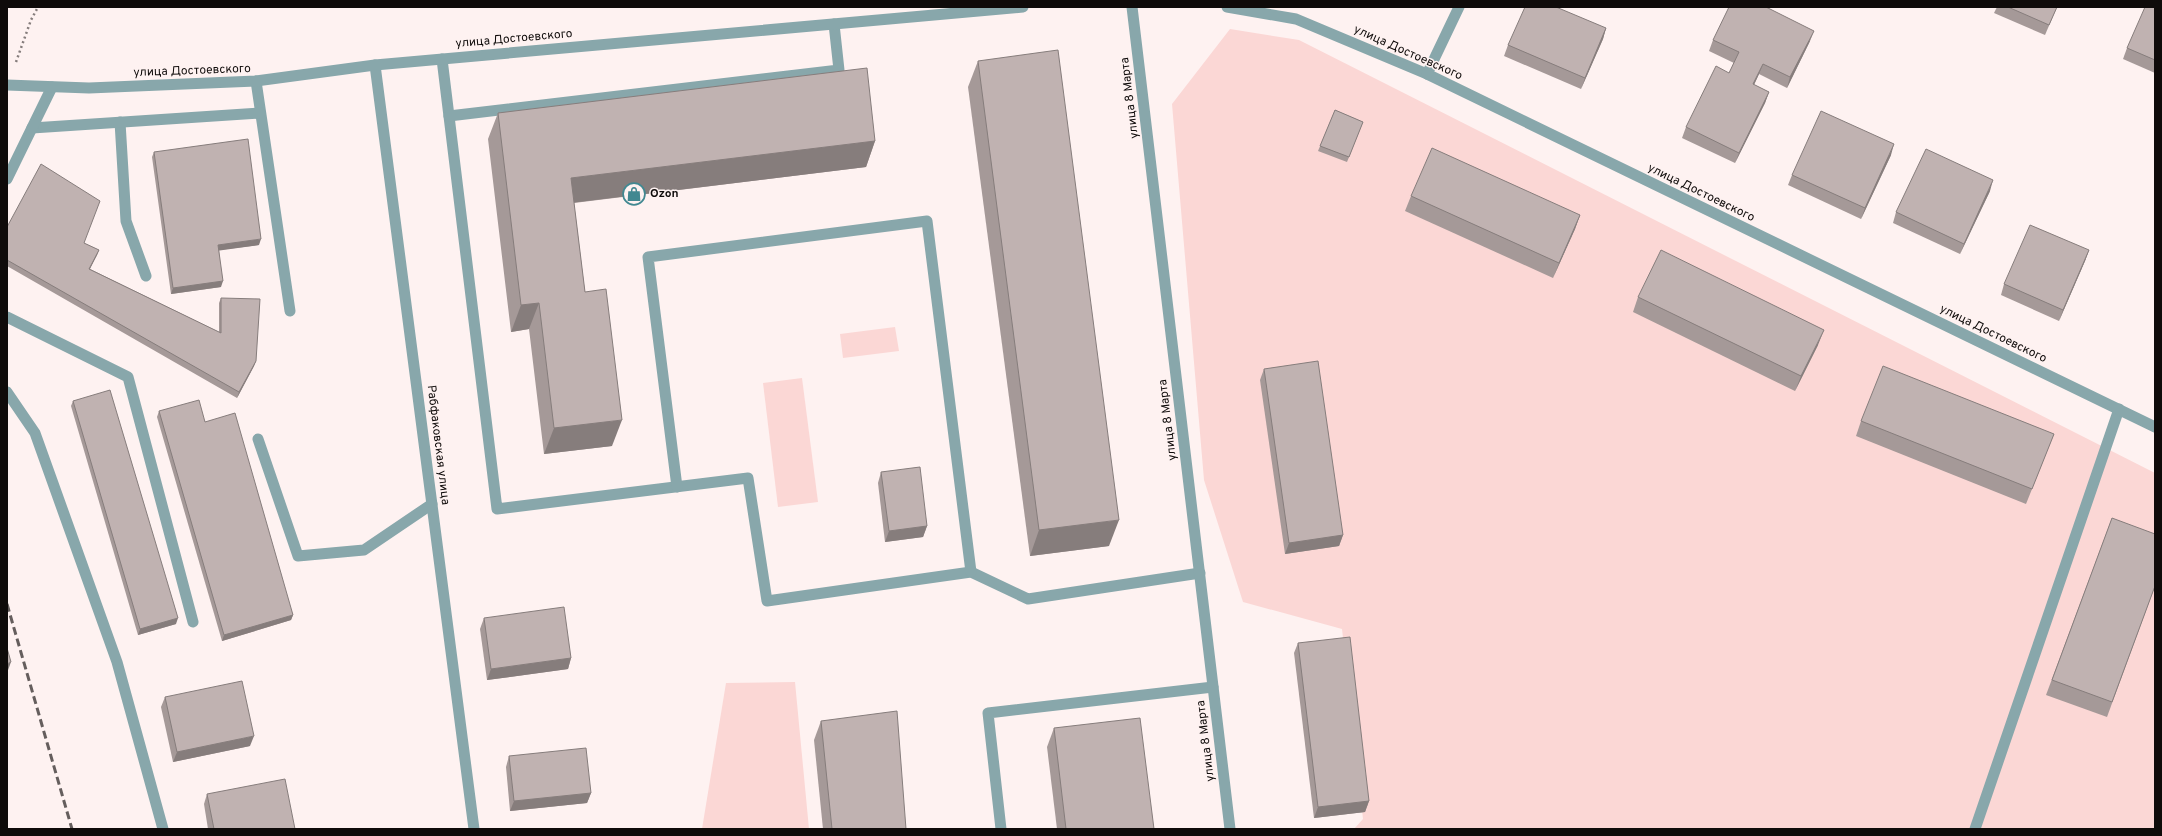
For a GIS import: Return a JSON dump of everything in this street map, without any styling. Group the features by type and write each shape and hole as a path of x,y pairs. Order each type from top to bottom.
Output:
{"street":[{"name":"улица Достоевского","path":"7,85 89,88 256,81 375,65 1023,7"},
{"name":"улица 8 Марта","path":"1132,7 1230,829"},
{"name":"улица Достоевского","path":"1227,7 1296,19 1427,74 2155,427"},
{"path":"1427,74 1459,7"},
{"path":"449,116 839,70 834,24"},
{"path":"442,59 497,509 748,478 767,600 971,572 1028,599 1200,573"},
{"name":"Рабфаковская улица","path":"375,65 474,829"},
{"path":"256,81 290,311"},
{"path":"7,179 52,87"},
{"path":"32,128 260,113"},
{"path":"120,122 126,221 146,276"},
{"path":"677,487 648,257 927,221 971,572"},
{"path":"7,317 128,377 193,622"},
{"path":"7,392 35,433 88,580 116,662 163,829"},
{"path":"1975,829 2119,409"},
{"path":"258,439 298,556 364,550 432,504"},
{"path":"1001,829 988,713 1213,687"}],"path":[{"path":"7,85 31,20 38,7"}],"shaded area":[{"path":"1230,29 1299,40 2155,473 2155,829 1354,829 1363,819 1342,629 1243,602 1204,480 1172,104"},
{"path":"895,327 899,351 843,358 840,334"},
{"path":"802,378 818,502 778,507 763,383"},
{"path":"795,682 809,829 702,829 726,683"}],"building":[{"path":"1525,7 1556,7 1606,28 1585,78 1508,45"},
{"path":"1729,7 1766,7 1814,31 1790,77 1763,64 1753,84 1769,92 1739,153 1686,127 1716,66 1729,73 1739,52 1713,40"},
{"path":"2008,7 2057,7 2049,25"},
{"path":"2145,7 2155,7 2155,60 2127,48"},
{"path":"1058,50 1119,520 1039,530 978,61"},
{"path":"867,68 875,141 571,178 585,292 606,289 622,420 554,428 539,303 521,305 498,113"},
{"path":"1335,110 1363,122 1349,157 1320,146"},
{"path":"1821,111 1894,144 1865,208 1792,175"},
{"path":"248,139 261,239 218,245 223,281 173,288 154,152"},
{"path":"1432,148 1580,215 1559,263 1411,196"},
{"path":"1926,149 1993,180 1964,244 1896,212"},
{"path":"41,164 100,201 84,243 99,250 89,269 221,333 221,298 260,299 256,361 239,392 7,260 7,227"},
{"path":"2030,225 2089,250 2063,310 2004,284"},
{"path":"1661,250 1824,330 1801,376 1638,297"},
{"path":"1318,361 1343,535 1289,543 1264,369"},
{"path":"1883,366 2054,434 2032,489 1861,421"},
{"path":"110,390 178,618 140,629 73,401"},
{"path":"199,400 205,422 235,413 293,615 224,635 159,411"},
{"path":"920,467 927,526 889,531 881,472"},
{"path":"2112,518 2155,534 2155,586 2112,702 2052,680"},
{"path":"564,607 571,658 491,669 484,618"},
{"path":"1350,637 1369,801 1318,807 1298,643"},
{"path":"7,648 11,662 7,664"},
{"path":"242,681 254,736 177,752 165,697"},
{"path":"897,711 906,829 832,829 821,721"},
{"path":"1140,718 1154,829 1066,829 1054,728"},
{"path":"586,748 591,793 514,801 509,756"},
{"path":"285,779 295,829 214,829 207,794"}],"railway":[{"path":"7,604 72,829"}],"place":[{"name":"Ozon","path":"634,194"}]}
